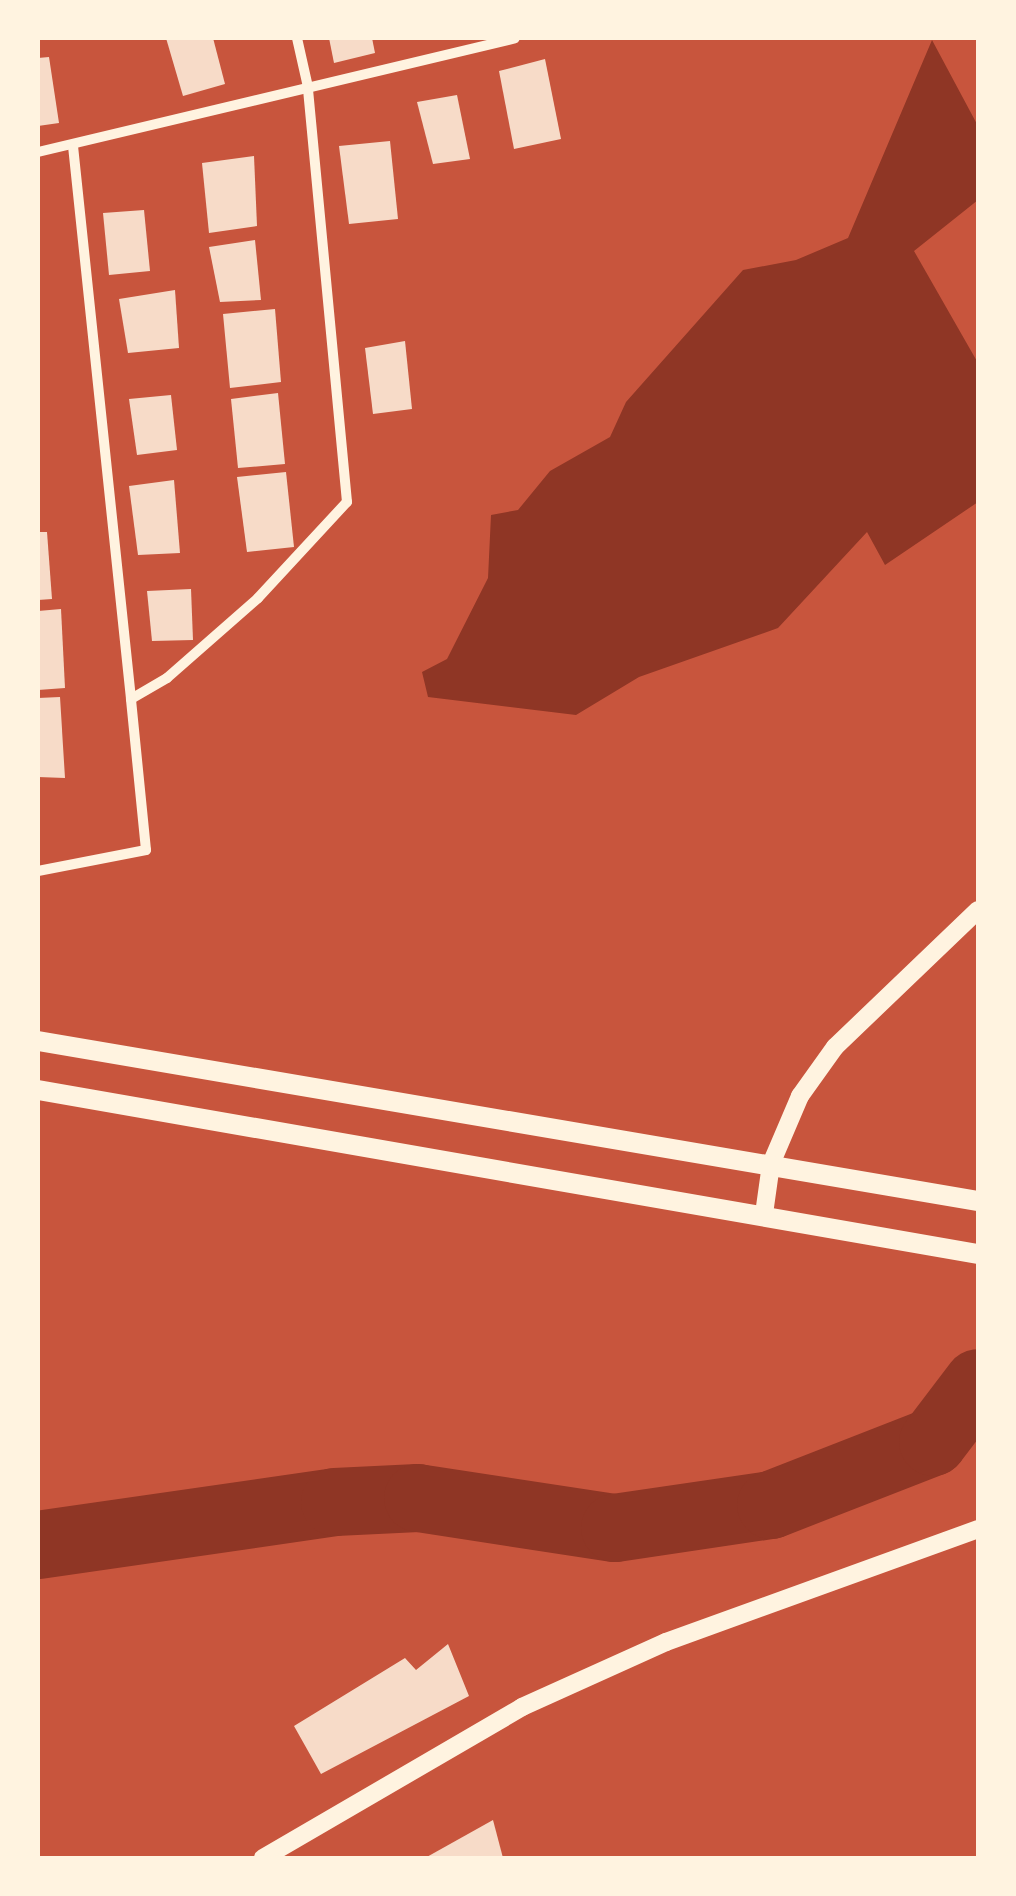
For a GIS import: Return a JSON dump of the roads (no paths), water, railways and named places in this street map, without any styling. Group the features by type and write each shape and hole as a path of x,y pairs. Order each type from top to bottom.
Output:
{"main road":[{"path":"38,1041 978,1200"},
{"path":"38,1090 978,1254"}],"street":[{"path":"132,699 167,678 258,598 347,502 308,87 297,38"},
{"path":"38,152 515,38"},
{"path":"38,871 146,850 73,146"},
{"path":"764,1214 771,1164 800,1096 836,1047 978,910"},
{"path":"263,1858 400,1774 558,1691 666,1642 978,1528"}],"waterway":[{"path":"38,1545 335,1502 418,1498 615,1528 771,1505 933,1442 978,1383"}]}
